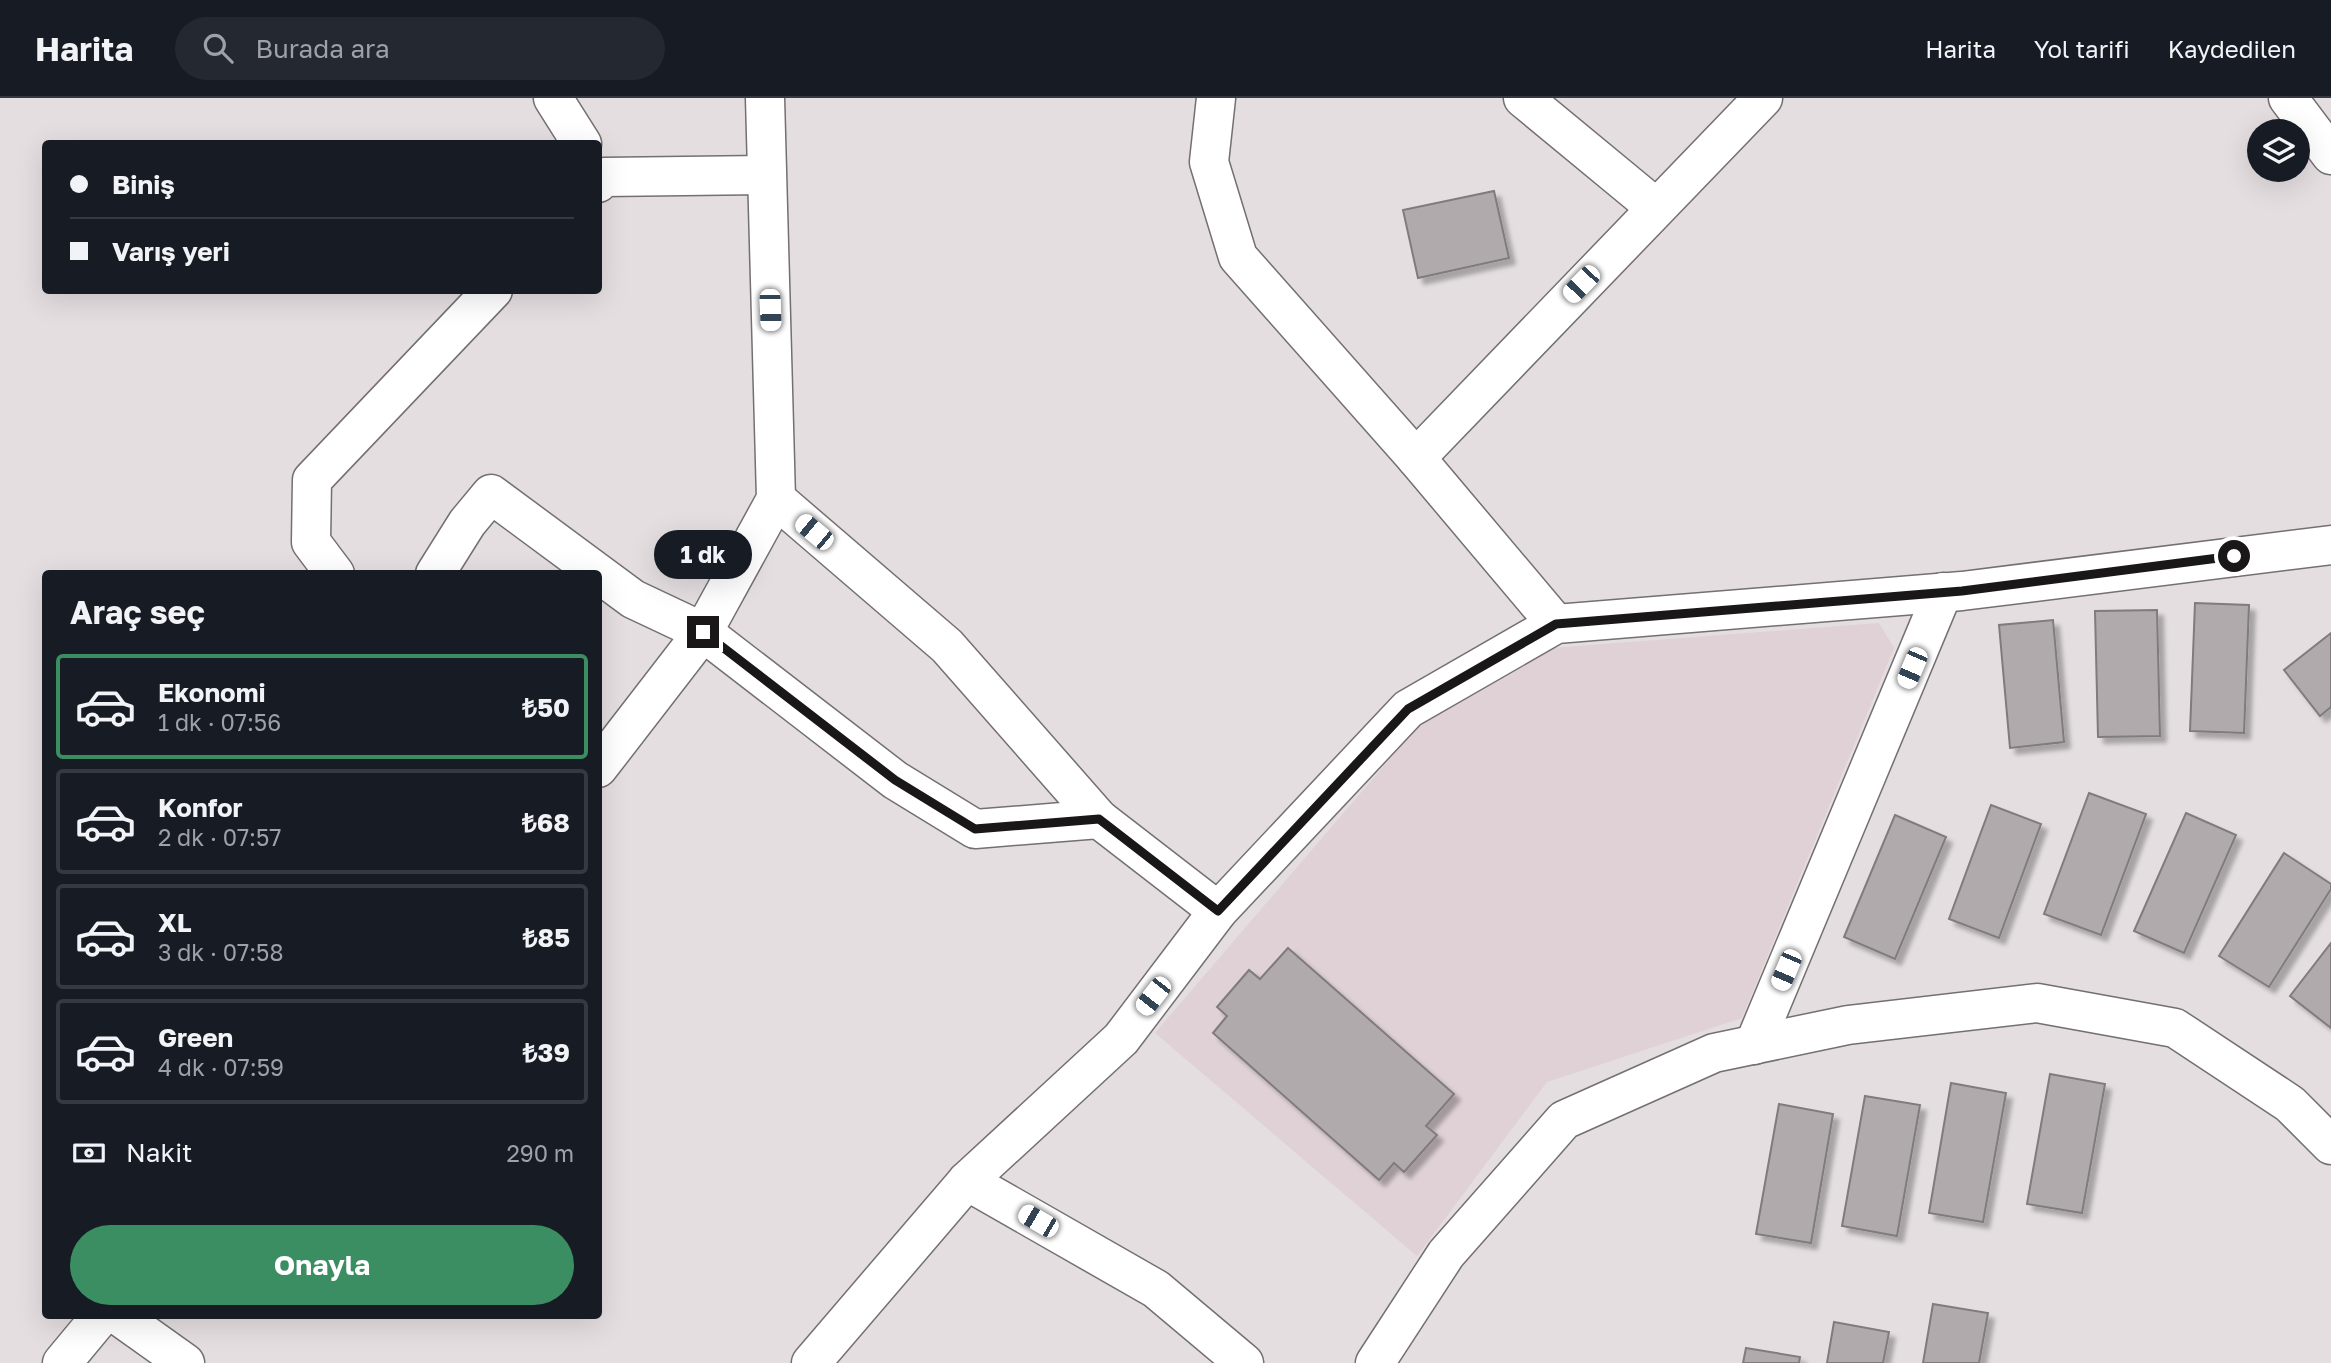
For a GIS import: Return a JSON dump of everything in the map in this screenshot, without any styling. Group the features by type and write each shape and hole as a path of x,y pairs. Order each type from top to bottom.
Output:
{"street":[{"path":"553,98 579,140"},
{"path":"602,763 703,632 776,499 765,98"},
{"path":"1216,98 1209,162 1238,257 1416,458 1556,624"},
{"path":"1523,98 1655,207"},
{"path":"1416,458 1655,207 1763,98"},
{"path":"2288,98 2331,155"},
{"path":"602,176 766,174"},
{"path":"332,570 311,542 312,480 489,294"},
{"path":"438,570 467,523 491,494 594,570"},
{"path":"776,499 947,646 1099,819 1218,911"},
{"path":"811,1363 967,1181 1121,1039 1218,911 1408,709 1556,624 1943,592 2331,545"},
{"path":"602,576 633,599 703,632 895,780 975,829 1099,819"},
{"path":"1754,1045 1943,592"},
{"path":"1375,1363 1446,1254 1564,1120 1714,1054 1848,1025 2037,1003 2175,1028 2290,1104 2331,1144"},
{"path":"967,1181 1156,1289 1244,1363"},
{"path":"62,1363 99,1319"},
{"path":"123,1319 185,1363"}],"shaded area":[{"path":"1879,623 1894,648 1742,1018 1547,1082 1417,1256 1155,1033 1419,725 1539,649"}],"building":[{"path":"1494,191 1509,258 1418,278 1403,210"},
{"path":"2195,603 2249,605 2244,733 2190,731"},
{"path":"2157,610 2160,736 2098,737 2095,611"},
{"path":"2053,620 2064,742 2010,748 1999,625"},
{"path":"2331,633 2331,707 2320,716 2284,670"},
{"path":"2089,793 2146,814 2101,935 2044,914"},
{"path":"1991,805 2041,824 1999,938 1949,919"},
{"path":"2186,813 2236,835 2184,953 2134,931"},
{"path":"1895,815 1946,837 1895,959 1844,937"},
{"path":"2284,853 2331,884 2331,889 2269,987 2219,956"},
{"path":"2331,943 2331,1028 2290,996"},
{"path":"1288,948 1454,1094 1426,1126 1437,1135 1404,1172 1394,1163 1379,1180 1213,1033 1227,1016 1217,1007 1249,970 1260,979"},
{"path":"2050,1074 2105,1084 2082,1213 2027,1204"},
{"path":"1951,1083 2006,1093 1983,1222 1929,1213"},
{"path":"1865,1096 1920,1105 1897,1236 1842,1226"},
{"path":"1779,1104 1833,1114 1811,1243 1756,1234"},
{"path":"1933,1304 1988,1313 1979,1363 1923,1363"},
{"path":"1834,1322 1889,1332 1883,1363 1827,1363"},
{"path":"1746,1348 1800,1357 1799,1363 1743,1363"}],"route":[{"path":"703,632 895,780 975,829 1099,819 1218,911 1408,709 1556,624 1962,591 2234,556"}]}
